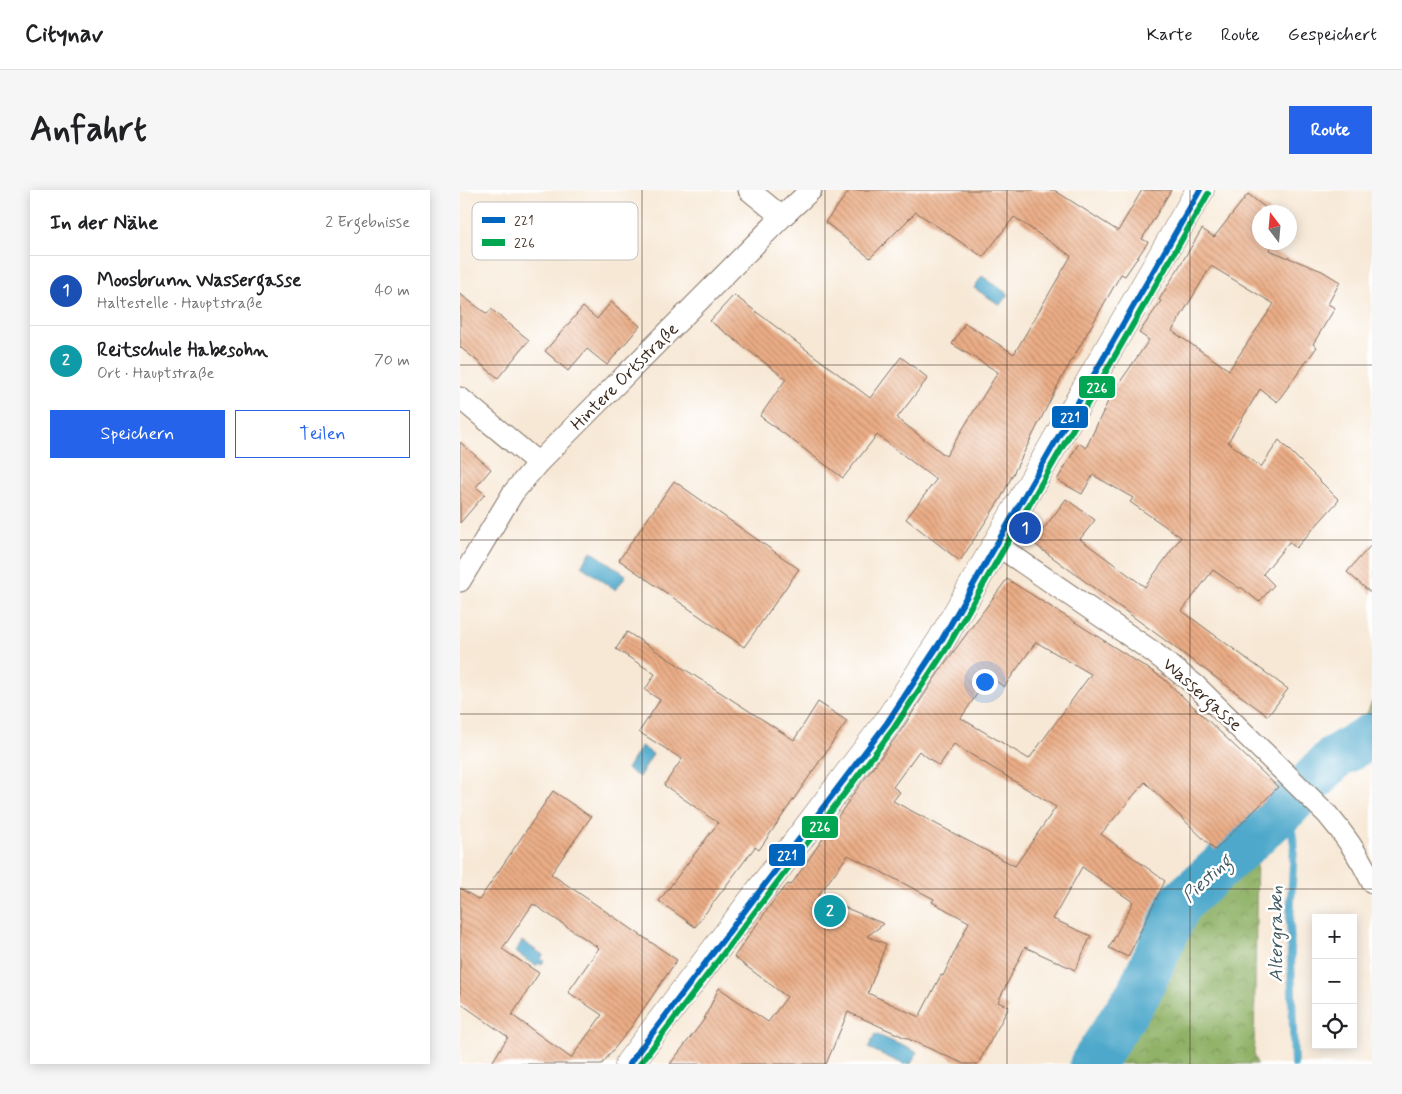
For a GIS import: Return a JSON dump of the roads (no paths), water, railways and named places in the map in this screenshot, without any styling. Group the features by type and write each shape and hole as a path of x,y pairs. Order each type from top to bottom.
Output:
{"main road":[{"path":"629,1064 887,722 941,641 1200,190"}],"street":[{"path":"749,190 782,217"},
{"name":"Hintere Ortsstraße","path":"460,581 513,493 538,463 811,190"},
{"path":"460,398 538,463"},
{"name":"Wassergasse","path":"997,546 1160,657 1195,685 1327,814 1347,837 1372,882"}],"water":[{"path":"982,276 1008,294 1000,305 974,288"},
{"path":"591,551 626,575 616,590 581,566"},
{"path":"641,746 653,754 639,777 627,769"},
{"path":"522,941 543,955 541,959 544,961 541,965 538,963 536,966 515,952"},
{"path":"875,1034 917,1052 911,1064 903,1064 868,1048"}],"waterway":[{"name":"Piesting","path":"1092,1064 1139,992 1180,903 1288,806 1334,758 1372,735"},
{"name":"Altergraben","path":"1288,806 1294,844 1290,921 1294,1064"}],"place":[{"name":"Moosbrunn Wassergasse","path":"1025,528"},
{"name":"Reitschule Habesohn","path":"830,911"}]}
